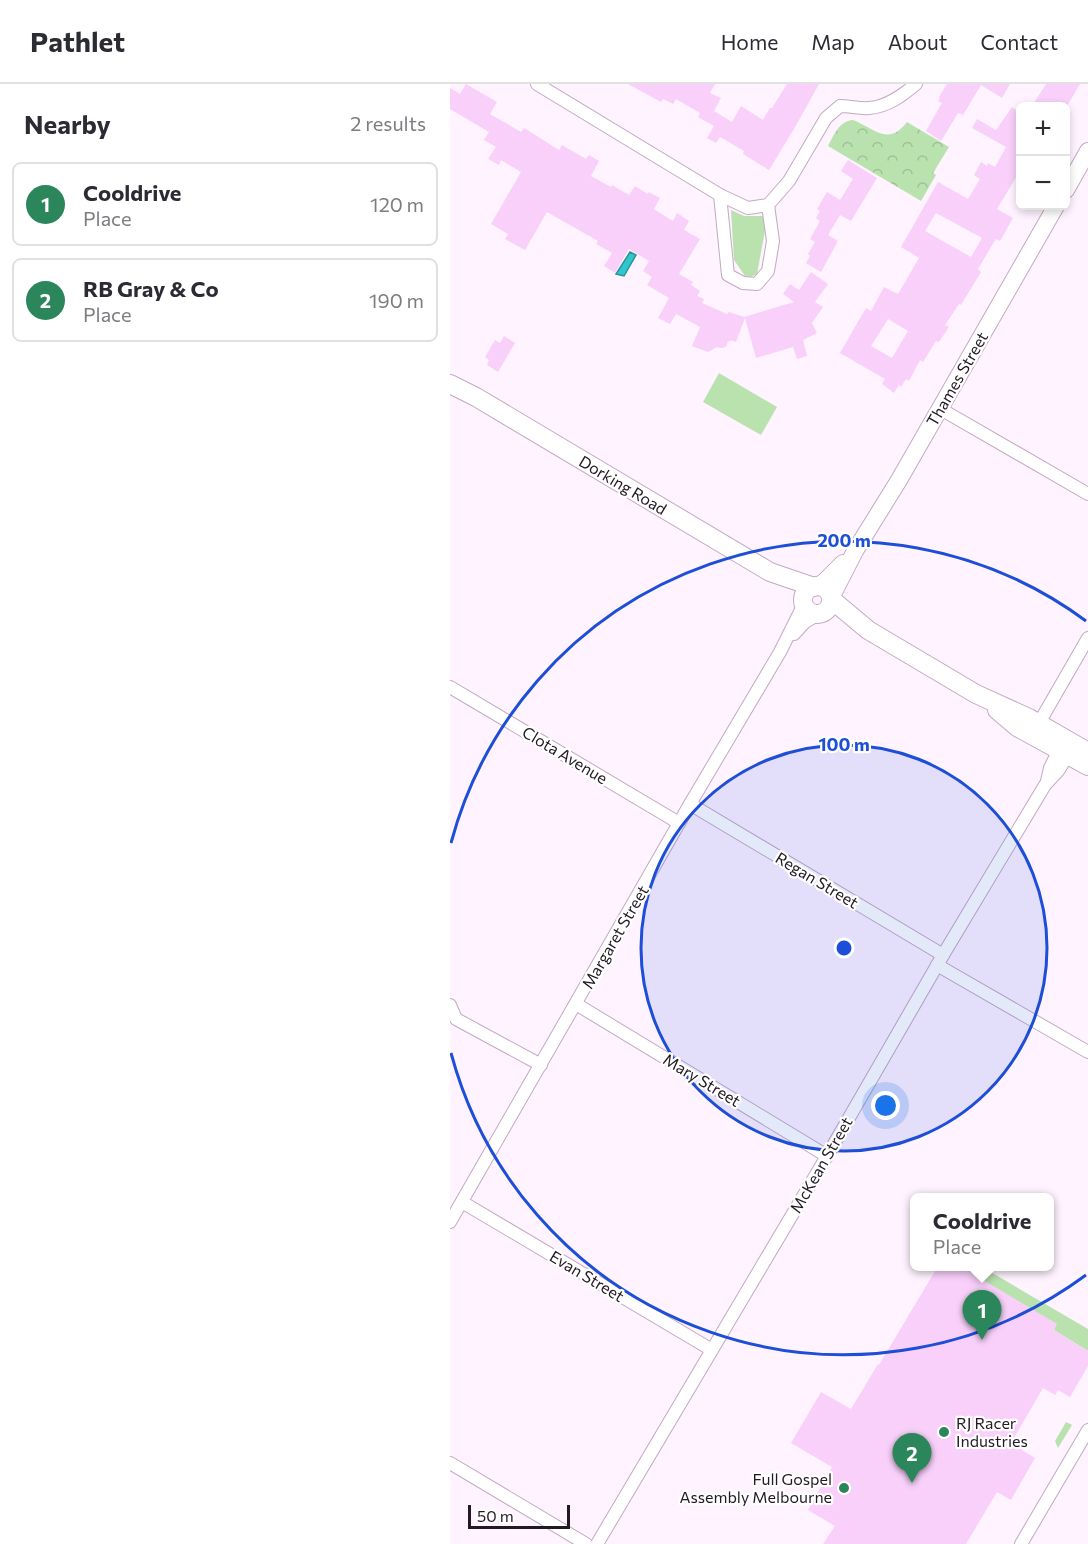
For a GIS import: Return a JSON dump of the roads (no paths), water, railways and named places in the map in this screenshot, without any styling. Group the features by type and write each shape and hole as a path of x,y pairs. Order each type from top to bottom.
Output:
{"main road":[{"name":"Dorking Road","path":"450,377 476,397"},
{"name":"Dorking Road","path":"450,384 476,397 770,572 816,587"},
{"name":"Dorking Road","path":"770,572 811,609 868,630"},
{"path":"816,587 828,591 831,599 830,607 824,613 811,609 805,594 816,587"},
{"name":"Dorking Road","path":"831,599 868,630 976,694 1039,723 1088,752"},
{"name":"Dorking Road","path":"976,694 1017,727 1088,766"}],"street":[{"path":"537,84 720,195 748,208 768,205 789,181 826,118 840,106 867,108 880,106 906,93 916,84"},
{"path":"1070,182 1088,151"},
{"path":"720,195 728,275 743,283 757,284 768,271 773,241 768,205"},
{"name":"Thames Street","path":"831,599 855,551 894,488 1054,210"},
{"path":"939,408 1088,494"},
{"name":"Thames Street","path":"816,587 855,551"},
{"name":"Margaret Street","path":"450,1222 690,804 780,652 808,620 811,609"},
{"path":"1039,723 1088,638"},
{"name":"Clota Avenue","path":"450,687 679,824"},
{"name":"McKean Street","path":"597,1544 827,1156 940,960 1045,785 1058,771 1064,753"},
{"name":"Regan Street","path":"690,804 1088,1052"},
{"name":"Mary Street","path":"576,1004 827,1156"},
{"path":"450,1005 456,1019 541,1065"},
{"name":"Evan Street","path":"462,1202 712,1350"},
{"path":"1021,1544 1088,1430"},
{"path":"450,1463 586,1544"}],"water":[{"path":"630,252 636,255 624,276 616,274"}],"place":[{"name":"Cooldrive","path":"982,1340"},
{"name":"RJ Racer Industries","path":"944,1432"},
{"name":"RB Gray & Co","path":"912,1483"},
{"name":"Full Gospel Assembly Melbourne","path":"844,1488"}]}
